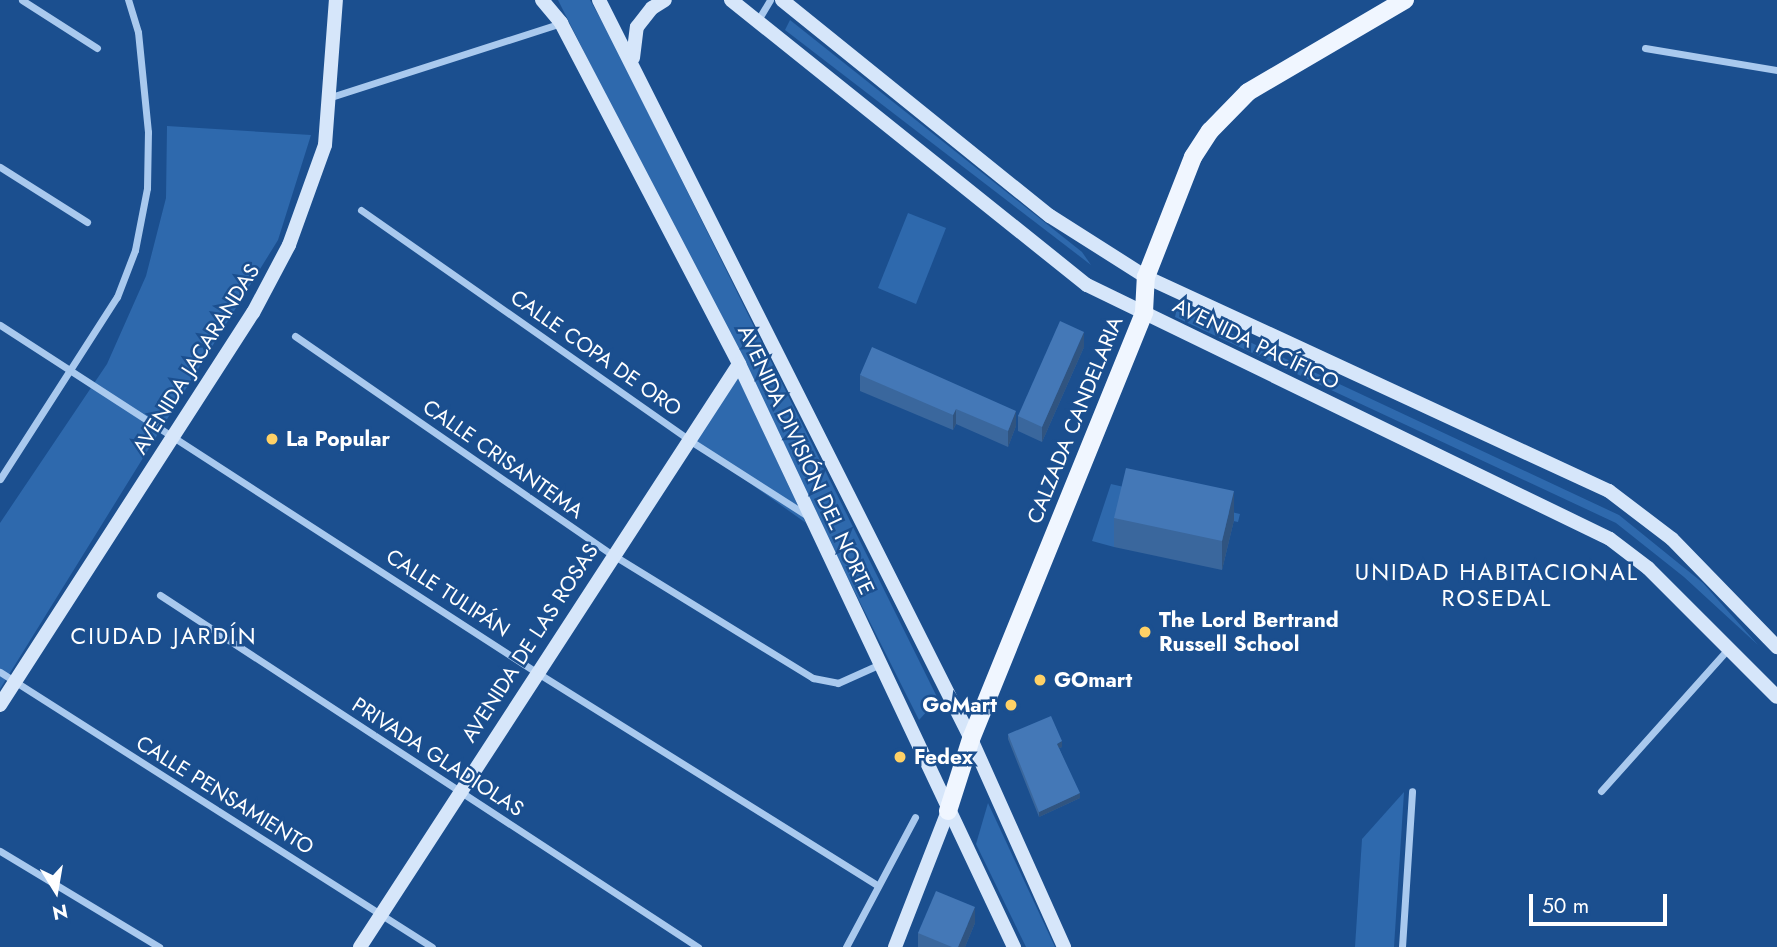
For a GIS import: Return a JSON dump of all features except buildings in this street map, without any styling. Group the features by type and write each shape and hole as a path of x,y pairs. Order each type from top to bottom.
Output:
{"main road":[{"name":"CALZADA CANDELARIA","path":"948,811 971,739 1144,312 1146,277 1193,157 1227,111 1273,75 1405,0"}],"street":[{"path":"22,0 97,48"},
{"path":"0,480 117,297 135,250 147,188 144,88 138,32 128,0"},
{"name":"AVENIDA JACARANDAS","path":"0,705 253,313 289,245 325,145 331,97 336,0"},
{"name":"AVENIDA DIVISIÓN DEL NORTE","path":"542,0 561,23 739,364 814,520 878,665 1014,947"},
{"name":"AVENIDA DIVISIÓN DEL NORTE","path":"599,0 634,63 971,739 1063,947"},
{"path":"634,63 637,27 652,8 665,0"},
{"path":"720,0 734,2"},
{"path":"758,20 770,0"},
{"name":"AVENIDA PACÍFICO","path":"782,0 1050,216 1146,277 1590,480 1672,539 1777,647"},
{"name":"AVENIDA PACÍFICO","path":"734,2 1036,248 1087,285 1611,538 1648,568 1729,648 1774,687"},
{"path":"331,97 561,23"},
{"path":"1645,48 1777,70"},
{"path":"0,167 87,222"},
{"name":"CALLE COPA DE ORO","path":"361,210 688,440 814,520"},
{"name":"CALLE TULIPÁN","path":"0,325 537,672 878,886"},
{"name":"CALLE CRISANTEMA","path":"295,336 613,555 823,684 838,684 878,665"},
{"name":"AVENIDA DE LAS ROSAS","path":"360,947 739,364"},
{"name":"PRIVADA GLADIOLAS","path":"160,595 698,947"},
{"path":"1601,791 1729,648"},
{"name":"CALLE PENSAMIENTO","path":"0,672 432,947"},
{"path":"1402,947 1412,791"},
{"name":"CALZADA CANDELARIA","path":"895,947 948,811"},
{"path":"846,947 915,817"},
{"path":"0,851 159,947"}],"shaded area":[{"path":"558,0 590,0 613,41 938,699 919,720"},
{"path":"790,20 1082,252 1091,265 785,30"},
{"path":"167,126 311,135 278,240 0,689 0,523 107,364 146,276 166,198"},
{"path":"908,213 946,228 916,304 878,288"},
{"path":"1177,308 1619,515 1703,583 1758,645 1684,577 1616,523 1175,317"},
{"path":"735,371 806,523 689,440"},
{"path":"1111,484 1240,514 1238,522 1126,497 1114,547 1092,541"},
{"path":"1404,792 1394,947 1355,947 1362,839"},
{"path":"988,803 1055,947 1026,947 976,844"}],"place":[{"name":"La Popular","path":"272,439"},
{"name":"The Lord Bertrand Russell School","path":"1145,632"},
{"name":"GOmart","path":"1040,680"},
{"name":"GoMart","path":"1011,705"},
{"name":"Fedex","path":"900,757"}],"district":[{"name":"UNIDAD HABITACIONAL ROSEDAL","path":"1497,585"},
{"name":"CIUDAD JARDÍN","path":"164,636"}]}
